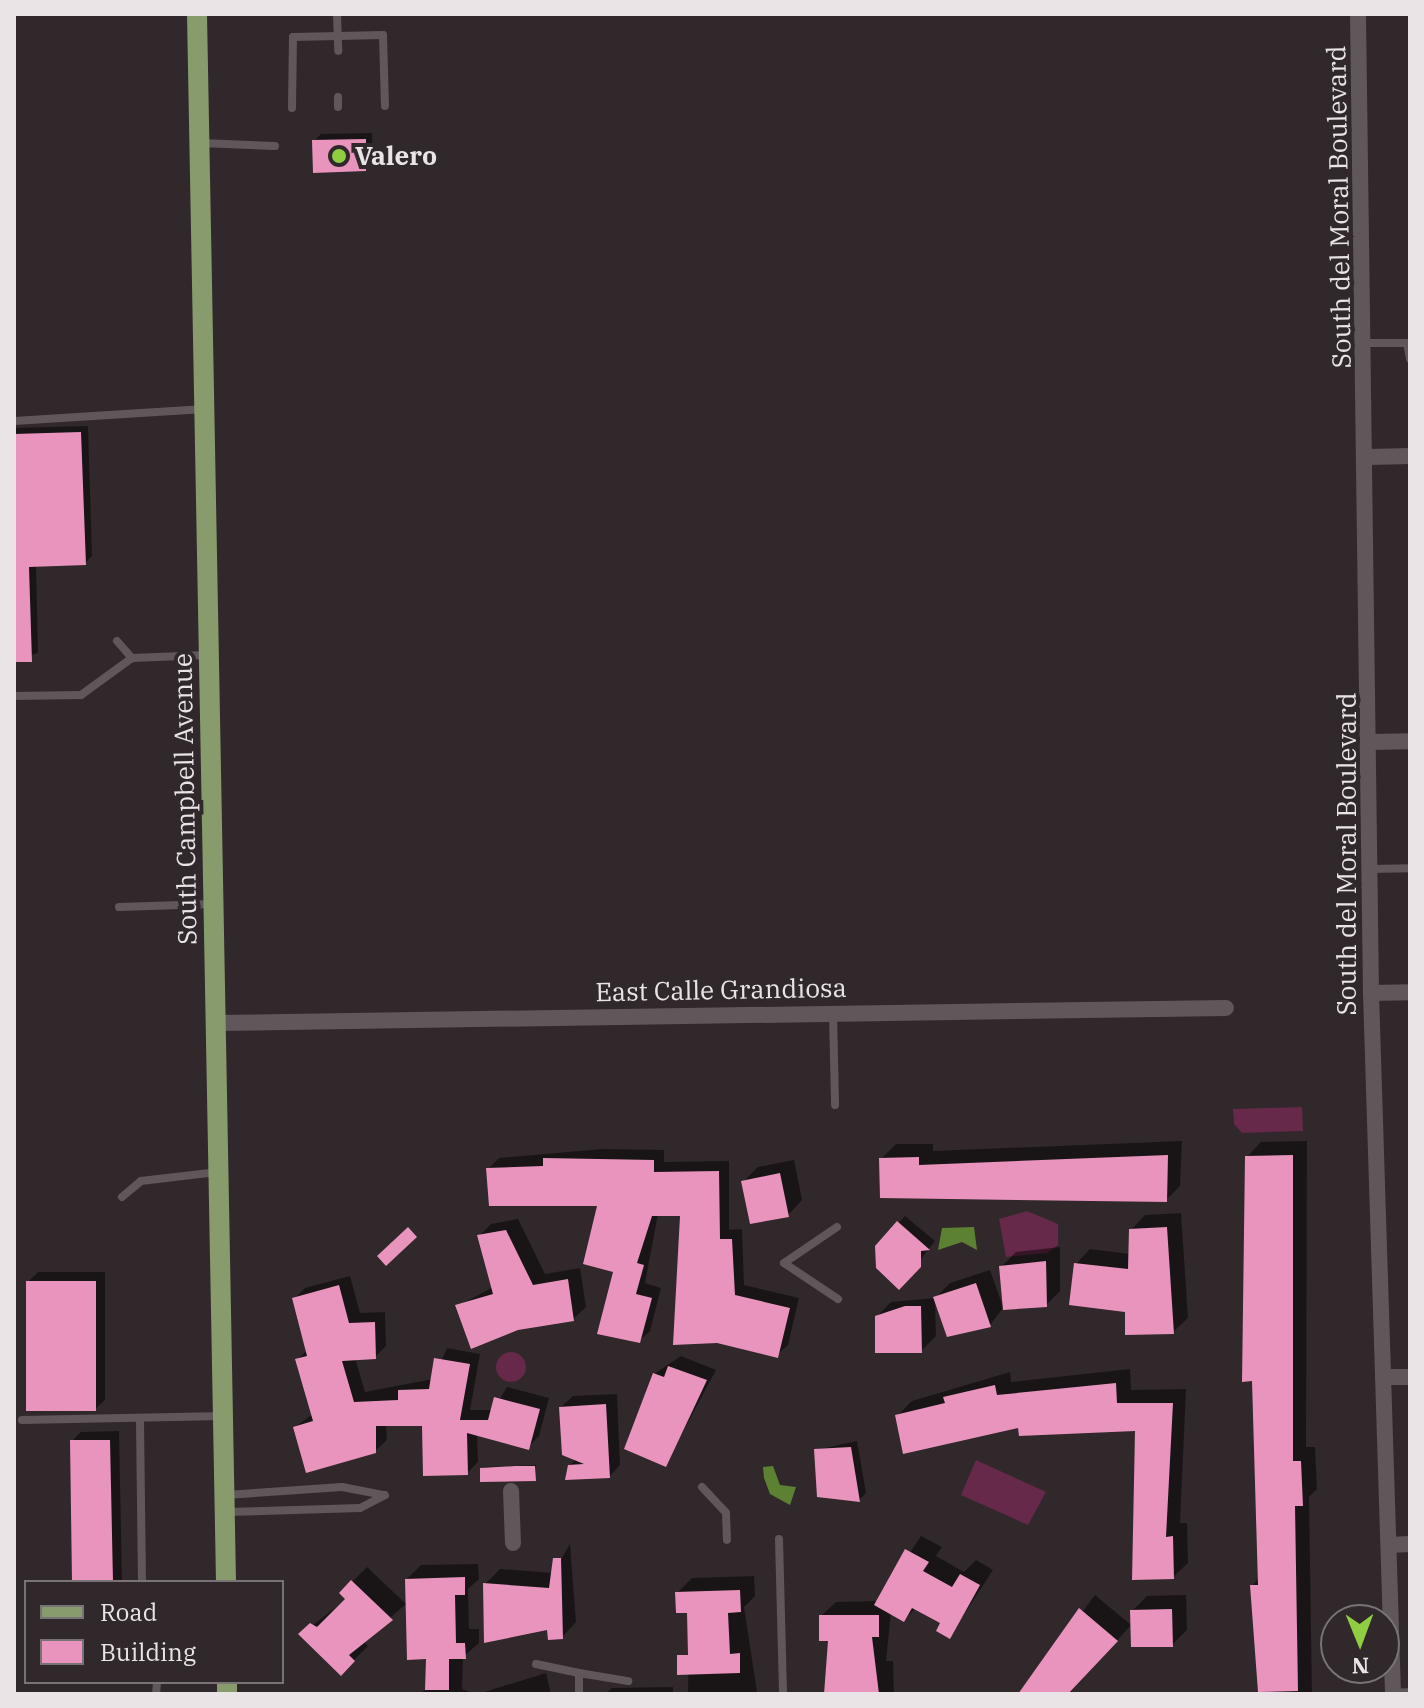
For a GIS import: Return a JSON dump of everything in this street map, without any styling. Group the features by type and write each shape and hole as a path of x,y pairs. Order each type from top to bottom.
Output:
{"main road":[{"name":"South Campbell Avenue","path":"197,14 226,1580"}],"street":[{"name":"South del Moral Boulevard","path":"1358,14 1369,457 1371,993 1389,1545 1399,1693"},
{"path":"1369,457 1410,456"},
{"path":"1371,742 1410,741"},
{"path":"1371,993 1410,992"},
{"name":"East Calle Grandiosa","path":"215,1023 1226,1008"},
{"path":"1383,1377 1410,1377"},
{"path":"511,1491 513,1543"},
{"path":"1389,1545 1410,1544"}],"lane":[{"path":"337,14 338,51"},
{"path":"292,108 293,37 383,35 385,106"},
{"path":"338,97 338,107"},
{"path":"201,143 275,146"},
{"path":"1366,343 1407,343 1410,359"},
{"path":"14,421 205,409"},
{"path":"117,641 132,658"},
{"path":"14,696 81,695 132,658 208,655"},
{"path":"1371,869 1410,868"},
{"path":"119,907 213,904"},
{"path":"833,1012 835,1105"},
{"path":"122,1197 141,1181 218,1172"},
{"path":"837,1227 784,1263 838,1299"},
{"path":"22,1420 225,1416"},
{"path":"140,1421 142,1580"},
{"path":"342,1487 385,1495 360,1508 226,1503 342,1487"},
{"path":"702,1487 726,1513 727,1540"},
{"path":"779,1539 783,1694"},
{"path":"536,1664 628,1681"},
{"path":"579,1673 579,1694"}],"shaded area":[{"path":"1302,1107 1303,1131 1242,1133 1234,1124 1233,1109"},
{"path":"1027,1211 1058,1224 1058,1245 1047,1253 1006,1257 999,1219"},
{"path":"974,1227 977,1250 962,1242 938,1250 942,1228"},
{"path":"511,1352 517,1353 525,1361 525,1373 517,1381 511,1382 505,1381 497,1373 496,1367 497,1361 505,1353"},
{"path":"976,1460 1046,1492 1028,1525 961,1495"},
{"path":"773,1466 780,1485 796,1487 790,1505 770,1494 763,1467"}],"building":[{"name":"Valero","path":"366,139 366,171 313,173 312,140"},
{"path":"81,432 86,565 29,567 32,662 14,662 14,434"},
{"path":"1168,1155 1167,1202 880,1198 879,1158 919,1157 919,1165"},
{"path":"1293,1155 1293,1461 1301,1461 1303,1506 1295,1506 1298,1691 1258,1692 1250,1585 1258,1585 1252,1381 1242,1382 1245,1156"},
{"path":"543,1158 654,1160 654,1172 719,1171 720,1239 732,1239 735,1295 790,1308 778,1358 717,1343 673,1345 680,1216 652,1216 637,1263 644,1265 636,1294 652,1298 640,1343 597,1334 613,1272 583,1264 597,1206 489,1206 486,1168 543,1166"},
{"path":"780,1173 789,1217 750,1224 741,1181"},
{"path":"897,1221 930,1250 921,1251 921,1267 899,1290 876,1268 875,1246"},
{"path":"408,1227 417,1237 386,1266 377,1256"},
{"path":"1167,1227 1174,1334 1125,1335 1125,1312 1069,1305 1074,1263 1128,1269 1129,1229"},
{"path":"506,1230 533,1285 568,1279 574,1321 518,1330 471,1349 455,1305 493,1294 477,1235"},
{"path":"1046,1261 1047,1307 1003,1310 999,1266"},
{"path":"26,1281 96,1281 96,1411 26,1411"},
{"path":"976,1283 991,1327 947,1337 933,1297"},
{"path":"339,1285 349,1323 375,1322 376,1359 342,1361 354,1402 398,1400 398,1390 429,1389 434,1358 470,1364 460,1420 488,1420 494,1397 540,1409 529,1450 467,1433 468,1475 423,1476 422,1426 376,1426 376,1453 306,1473 293,1427 313,1421 295,1359 307,1356 292,1298"},
{"path":"905,1306 921,1306 922,1353 875,1353 875,1316"},
{"path":"668,1366 707,1380 666,1467 624,1449 653,1373 664,1377"},
{"path":"1116,1383 1117,1403 1173,1403 1166,1537 1173,1536 1174,1579 1132,1580 1135,1431 1019,1436 1018,1428 903,1454 895,1415 945,1403 943,1397 995,1385 997,1395"},
{"path":"606,1404 610,1478 565,1480 568,1465 584,1464 562,1455 559,1407"},
{"path":"70,1440 110,1440 113,1580 72,1580"},
{"path":"851,1447 860,1502 817,1497 814,1449"},
{"path":"535,1466 536,1481 480,1482 480,1468"},
{"path":"905,1549 929,1562 923,1571 952,1587 960,1574 980,1585 950,1639 936,1631 940,1623 912,1608 904,1622 874,1605"},
{"path":"553,1558 561,1558 563,1639 548,1640 547,1630 484,1643 483,1583 549,1588"},
{"path":"465,1577 465,1595 455,1595 456,1643 465,1643 466,1659 449,1659 449,1690 425,1690 426,1659 407,1660 405,1579"},
{"path":"351,1580 393,1620 349,1655 355,1661 341,1676 298,1634 310,1623 317,1627 345,1599 339,1593"},
{"path":"740,1590 741,1612 728,1613 730,1654 740,1653 740,1673 677,1675 677,1655 688,1655 687,1613 676,1613 675,1592"},
{"path":"1079,1608 1118,1641 1068,1694 1018,1694"},
{"path":"1172,1609 1173,1647 1131,1647 1130,1610"},
{"path":"819,1615 879,1615 879,1637 872,1637 879,1694 824,1694 828,1641 819,1641"}],"place":[{"name":"Valero","path":"339,156"}]}
